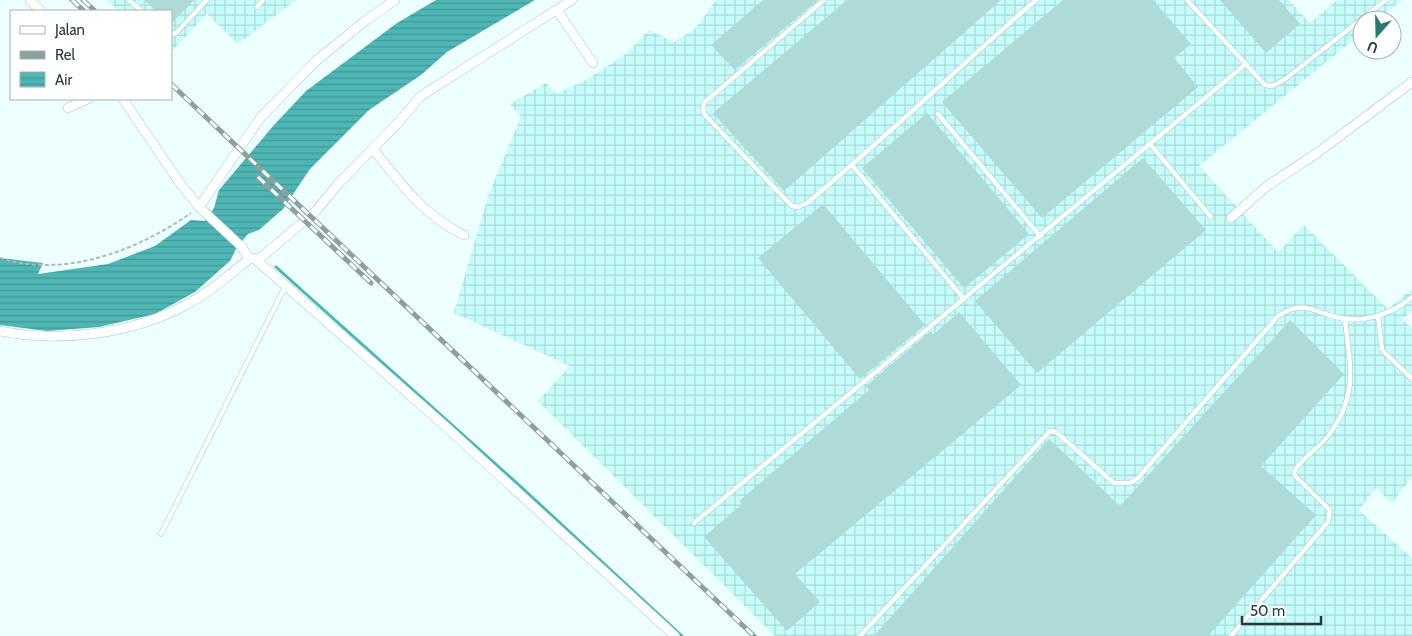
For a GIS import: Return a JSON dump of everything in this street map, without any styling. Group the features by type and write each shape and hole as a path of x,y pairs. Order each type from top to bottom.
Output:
{"street":[{"path":"30,0 40,10"},
{"path":"202,209 261,117 317,60 365,21 395,0"},
{"path":"0,331 37,336 70,335 128,327 184,306 254,259 312,216 338,184 374,149 421,96 572,0"},
{"path":"558,10 593,64"},
{"path":"1231,218 1267,186 1317,154 1412,82"},
{"path":"68,108 86,100"},
{"path":"124,100 179,182 202,209 254,259 444,425 675,636"},
{"path":"374,149 418,204 448,228 464,235"}],"lane":[{"path":"129,0 141,10"},
{"path":"172,34 176,32 207,0"},
{"path":"257,6 263,0"},
{"path":"824,0 705,102 704,114 792,206 798,207 807,203 852,165 1035,0"},
{"path":"1187,0 1265,84 1277,84 1386,0"},
{"path":"694,523 1246,64"},
{"path":"938,114 1040,236"},
{"path":"1150,144 1211,217"},
{"path":"852,165 964,299"},
{"path":"161,534 286,287"},
{"path":"860,636 1050,431 1056,432 1114,483 1130,483 1138,478 1278,316 1288,309 1312,308 1345,319 1378,316 1395,310 1412,297"},
{"path":"1378,316 1382,350 1412,378"},
{"path":"1231,636 1328,522 1330,510 1295,476 1294,472 1327,437 1341,418 1349,400 1350,367 1345,319"}],"path":[{"path":"0,258 31,263 56,264 104,256 150,239 202,209"}],"shaded area":[{"path":"107,0 296,0 238,44 207,14 172,51 172,10 118,10"},
{"path":"716,0 1289,0 1310,23 1337,0 1402,0 1390,10 1352,10 1352,41 1199,166 1278,252 1304,225 1388,309 1412,289 1412,311 1402,319 1412,328 1412,477 1392,503 1376,488 1359,510 1412,558 1412,636 775,636 538,401 570,366 454,313 488,196 521,117 510,104 546,83 556,94 586,80 627,53 649,30 674,42 694,30"}],"water":[{"path":"436,0 535,0 447,52 421,75 369,110 310,169 283,209 259,230 248,234 237,247 230,261 195,292 155,314 99,327 47,331 0,325 0,258 43,263 38,274 108,264 155,246 191,220 205,221 214,208 219,190 274,125 306,91 397,23"}],"building":[{"path":"144,0 194,0 172,23 172,10 155,10"},
{"path":"763,0 818,0 735,70 711,45"},
{"path":"847,0 1001,0 784,191 713,113"},
{"path":"1063,0 1153,0 1191,44 1174,58 1198,87 1042,218 942,102"},
{"path":"1220,0 1279,0 1300,24 1266,53"},
{"path":"927,113 1029,234 964,288 862,168"},
{"path":"1143,158 1206,230 1037,373 975,301"},
{"path":"823,204 925,325 860,379 758,258"},
{"path":"959,312 1021,385 795,574 820,602 787,631 704,537 742,504 739,501 869,390 866,386 931,331 933,335"},
{"path":"1290,320 1344,374 1261,466 1316,515 1208,636 874,636 1049,439 1120,506"}],"waterway":[{"path":"276,267 519,485 682,636"}],"railway":[{"path":"72,0 83,10"},
{"path":"83,0 94,10"},
{"path":"172,85 754,636"},
{"path":"258,177 371,283"}]}
